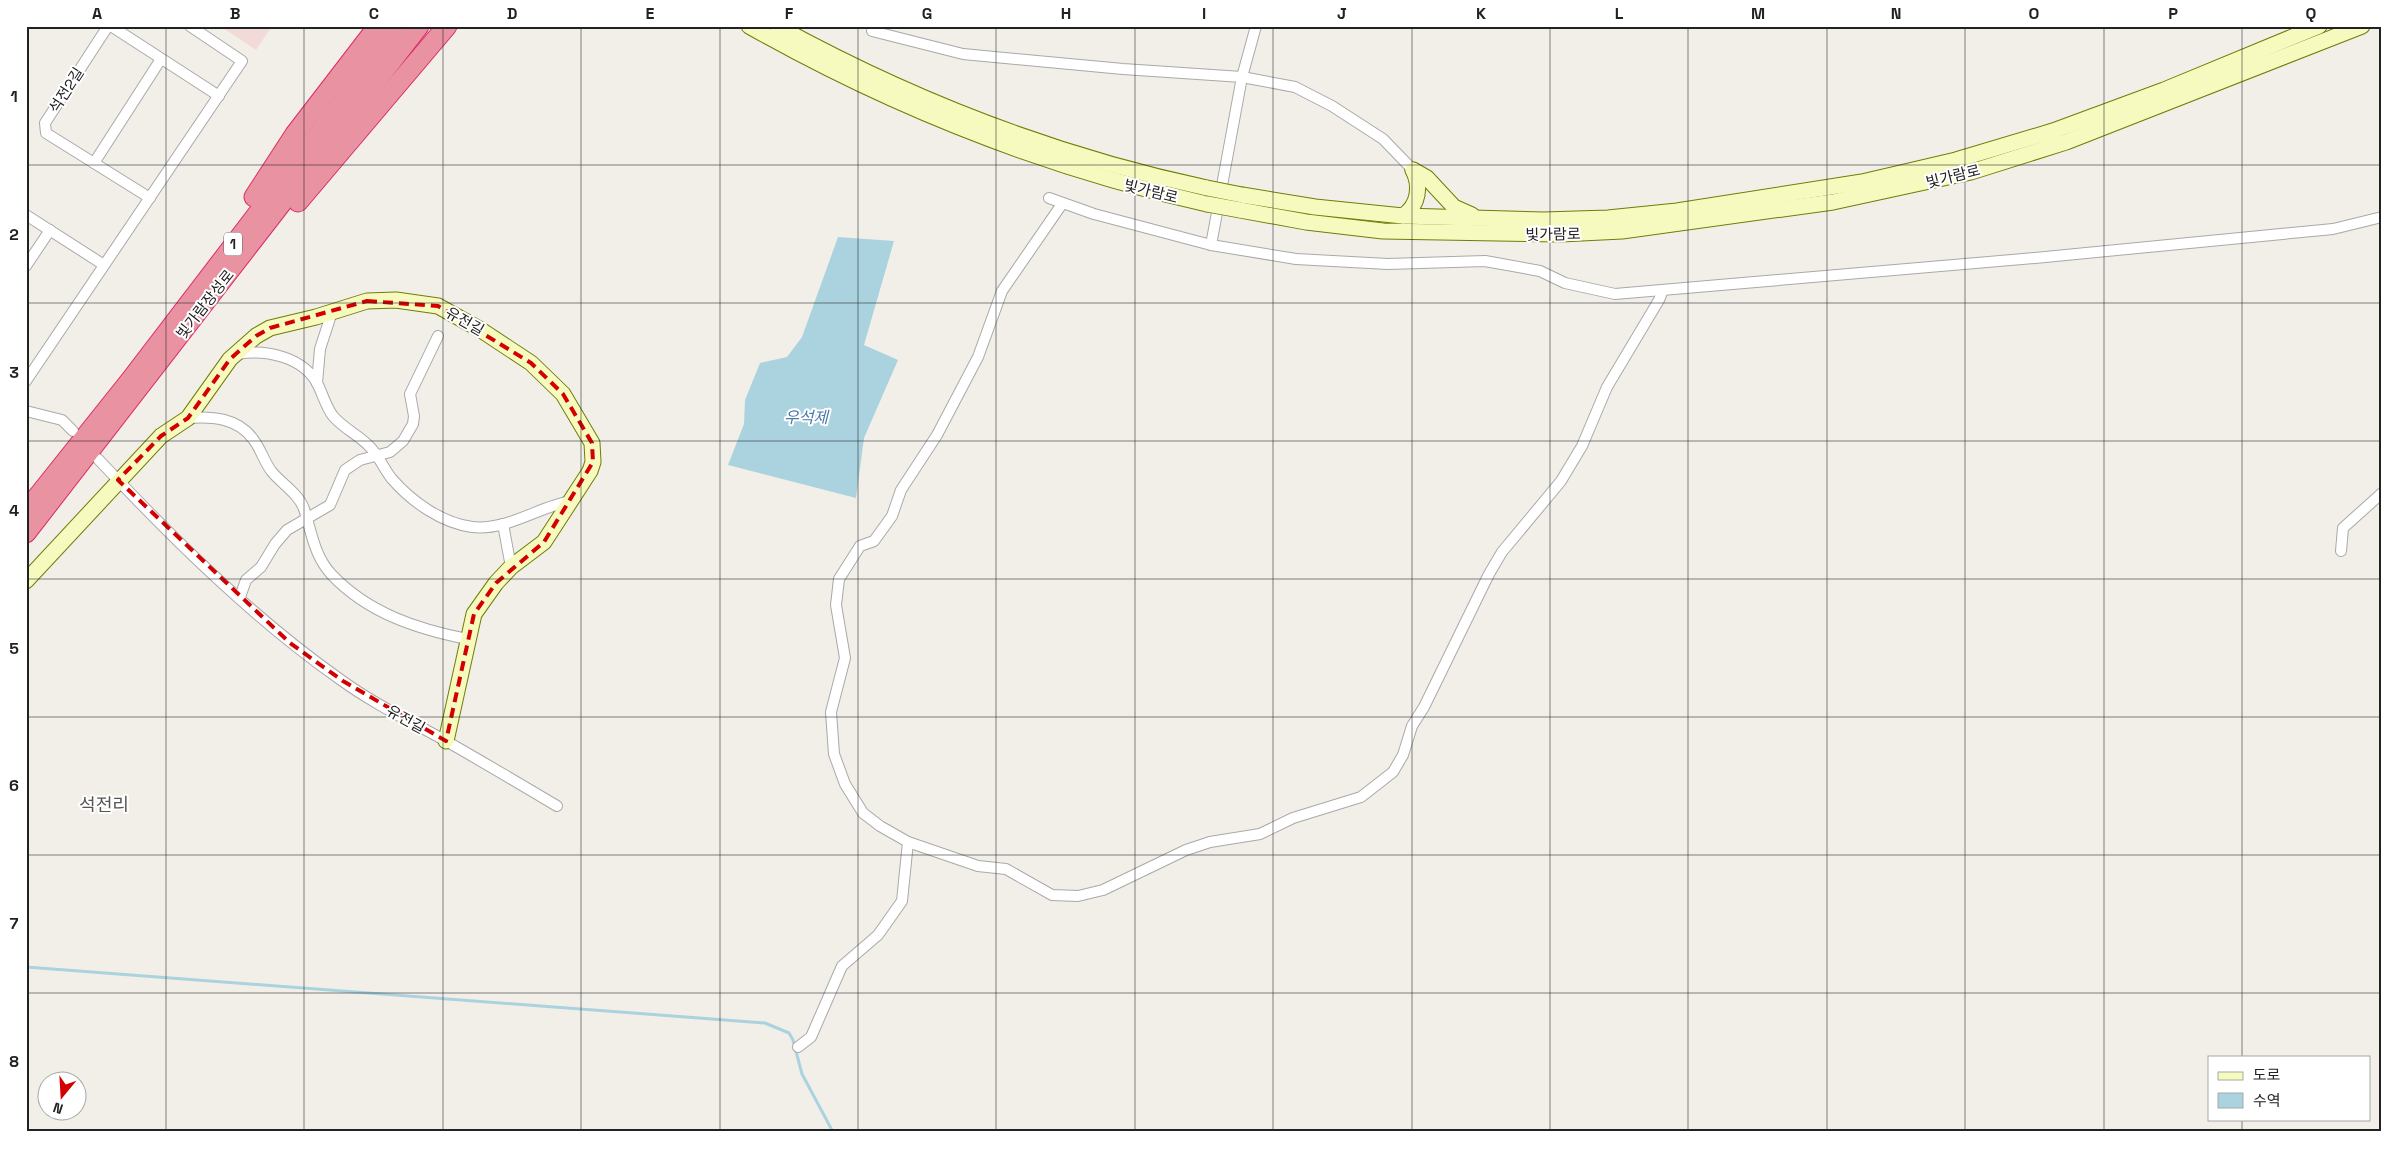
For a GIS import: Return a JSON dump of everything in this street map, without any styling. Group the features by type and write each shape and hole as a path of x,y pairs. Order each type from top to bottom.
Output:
{"highway":[{"path":"26,497 144,348 224,240 295,134 378,26"},
{"name":"빛가람장성로","path":"26,511 132,378 401,26"},
{"name":"빛가람장성로","path":"26,533 146,381 419,26"},
{"path":"146,381 170,361 255,250 322,176 447,26"}],"main road":[{"name":"빛가람로","path":"749,26 848,79 984,138 1103,178 1207,204 1241,202 1404,216 1544,220 1618,217 1677,211 1871,180 1956,160 2053,131 2164,90 2319,26"},
{"name":"빛가람로","path":"776,26 873,75 938,105 994,126 1063,150 1160,178 1207,188 1241,202 1306,222 1383,231 1561,234 1622,231 1833,202 1971,172 2066,142 2362,26"},
{"path":"1413,170 1427,178 1454,207 1478,217"},
{"path":"1404,216 1411,211 1416,197 1418,179 1413,170"},
{"name":"유전길","path":"26,580 118,480 162,436 188,418 230,359 238,354 256,336 270,328 366,301 396,300 438,306 481,330 531,363 563,394 592,443 593,462 590,472 544,542 511,567 480,603 471,622 446,741"}],"street":[{"name":"석전2길","path":"150,198 46,133 44,123 109,26 219,96"},
{"path":"26,381 30,366 104,265 242,61 190,26"},
{"path":"1211,244 1242,77 1256,26"},
{"path":"872,31 963,54 1124,69 1242,77 1295,87 1332,106 1383,139 1413,170"},
{"path":"94,163 161,59"},
{"path":"1049,198 1062,204 1211,244 1296,259 1388,264 1485,261 1540,270 1565,283 1615,294 2034,258 2333,229 2382,217"},
{"path":"1062,204 1002,291 978,357 937,435 900,490 892,516 874,541 860,546 839,579 836,605 845,658 831,712 834,754 845,784 863,813 880,826 908,842 978,866 1006,868 1052,895 1078,896 1103,890 1186,850 1210,842 1260,834 1293,818 1361,797 1372,790 1397,767 1412,726 1424,707 1489,574 1502,552 1542,505 1565,474 1582,446 1607,387 1659,300 1663,290"},
{"path":"26,214 104,265"},
{"path":"26,266 50,230"},
{"path":"317,384 317,365 320,349 332,312"},
{"path":"240,597 246,580 261,566 281,536 287,530 330,505 342,476 351,464 378,456 396,448 411,430 414,416 410,394 438,336"},
{"path":"238,354 254,351 280,356 300,366 317,384 332,414 342,426 368,444 392,479 418,503 442,518 473,527 486,528 503,524 555,504 571,501"},
{"path":"26,412 62,420 73,432"},
{"path":"188,418 212,416 221,418 245,431 254,440 270,470 300,500 311,538 322,562 331,574 357,596 390,617 412,626 467,639"},
{"path":"98,459 118,480"},
{"name":"유전길","path":"118,480 165,528 290,642 343,681 396,714 557,806"},
{"path":"2341,551 2343,528 2382,493"},
{"path":"503,524 511,567"},
{"path":"798,1047 811,1037 842,966 878,935 902,901 908,842"}],"highlighted area":[{"path":"367,301 438,306 531,363 563,394 580,420 592,443 593,462 544,542 496,583 474,614 446,741 343,681 290,643 118,480 161,436 188,418 230,359 256,336 270,328"}],"shaded area":[{"path":"220,26 272,26 256,50"}],"water":[{"name":"우석제","path":"838,237 894,241 864,345 898,360 864,438 856,498 728,465 744,424 745,400 760,363 787,357 802,337"}],"waterway":[{"path":"26,967 765,1023 789,1033 793,1040 802,1074 833,1132"}],"district":[{"name":"석전리","path":"104,804"}]}
